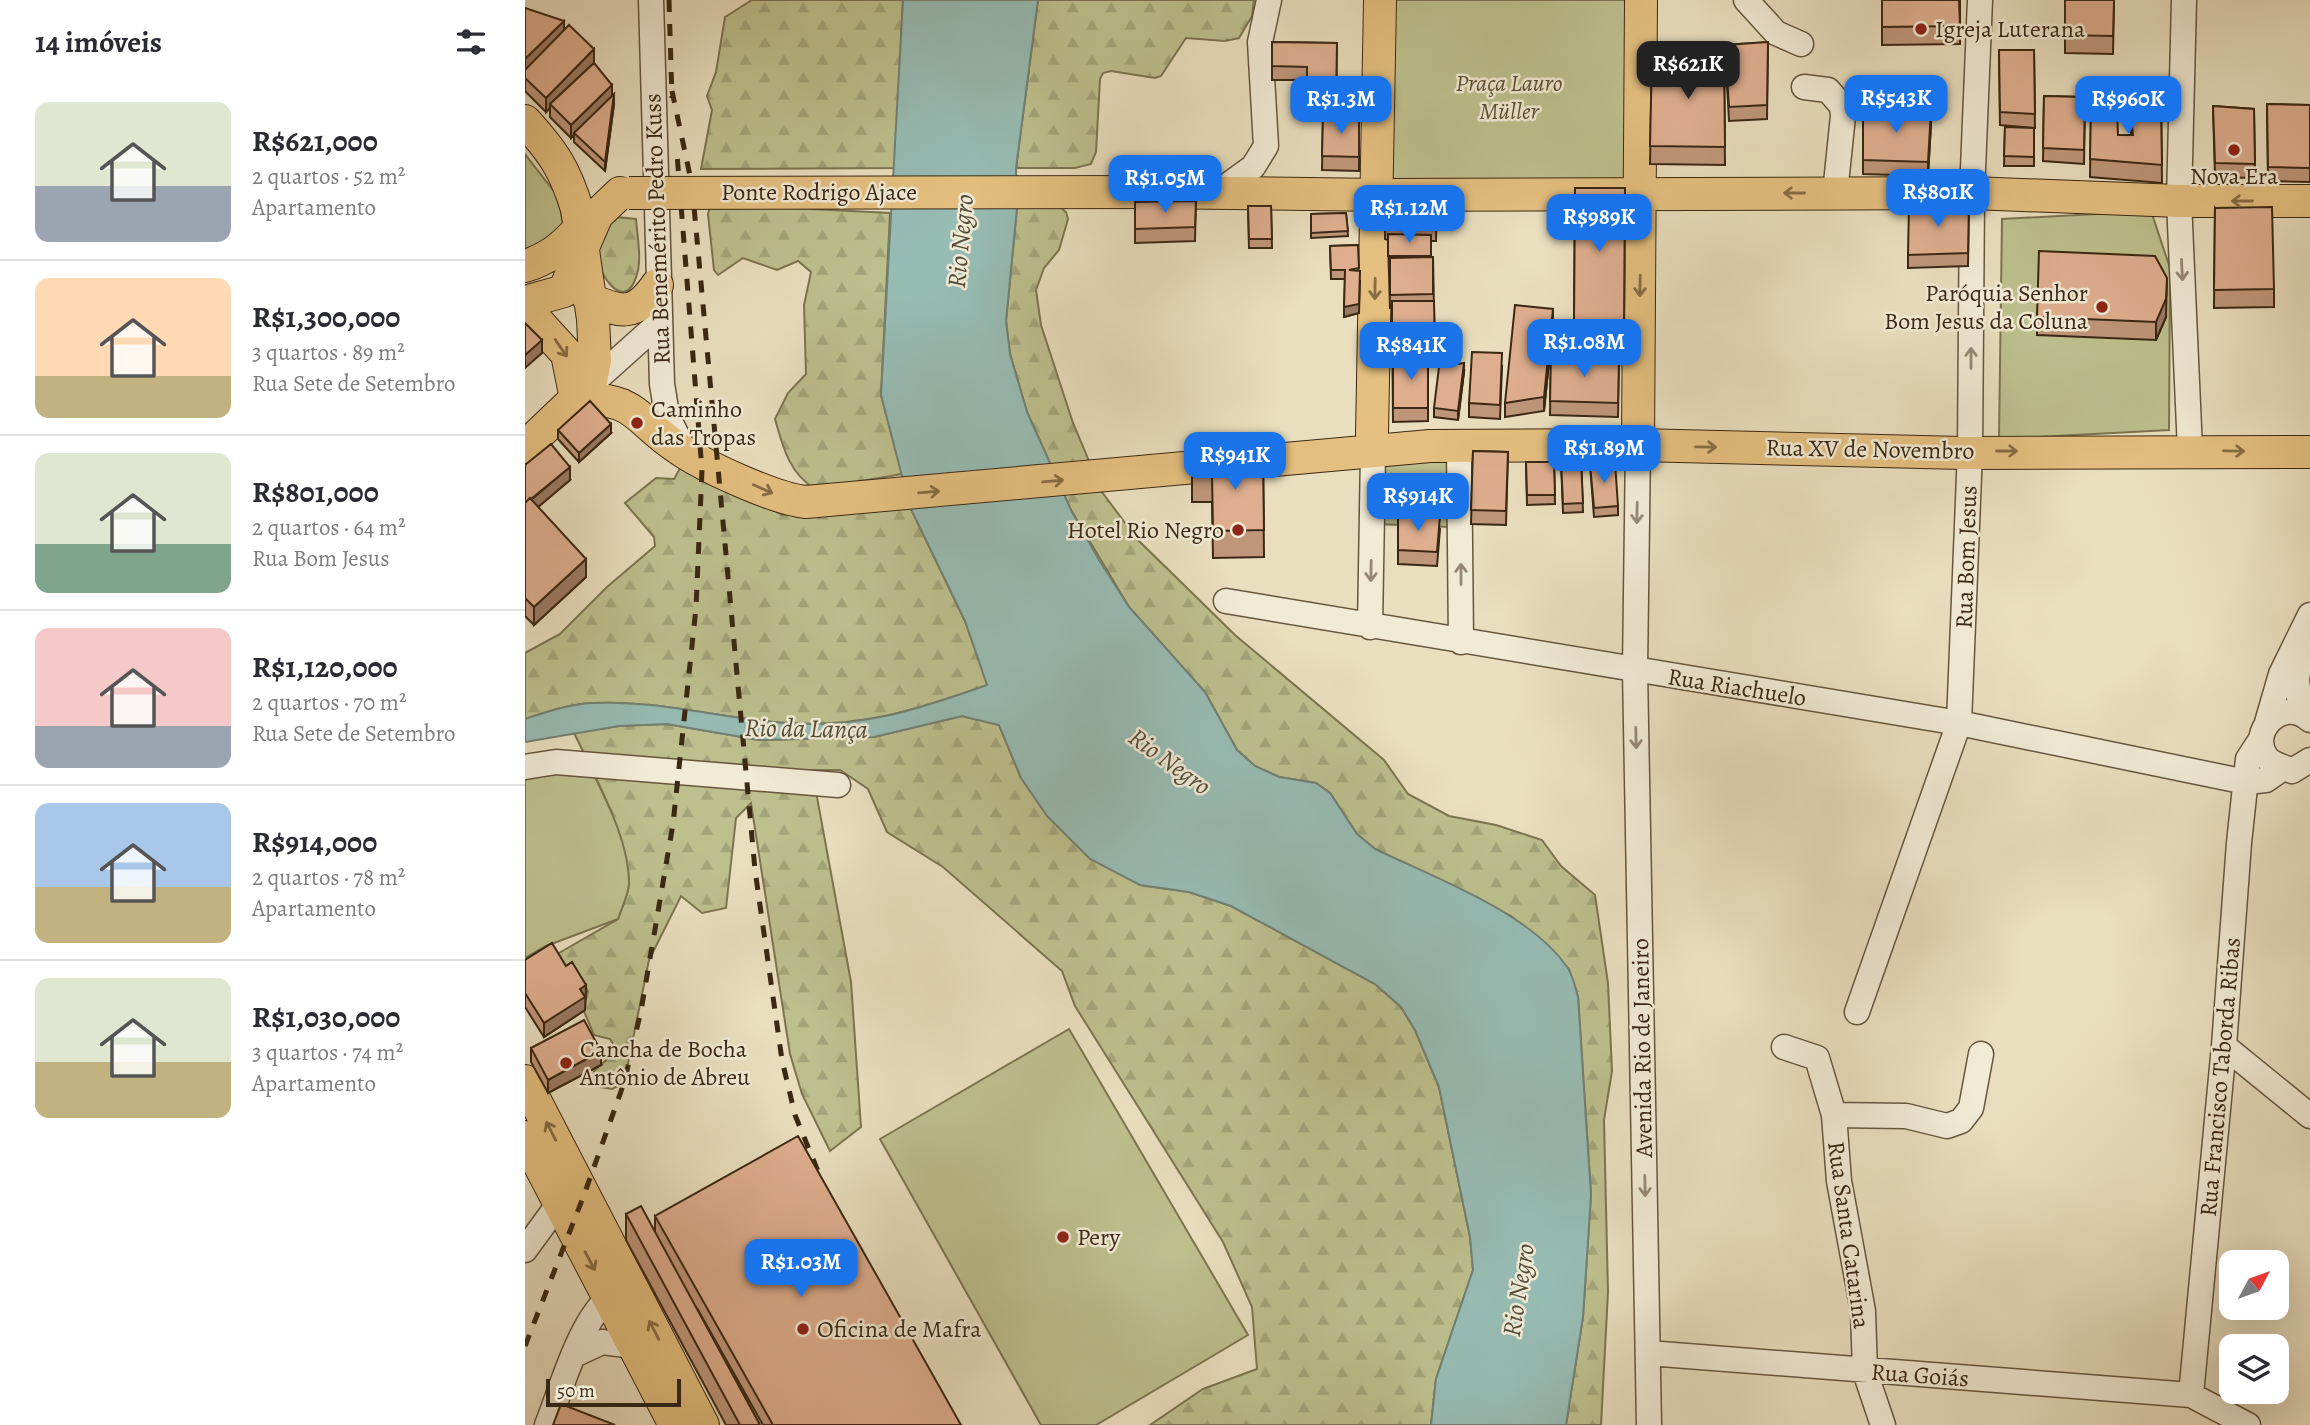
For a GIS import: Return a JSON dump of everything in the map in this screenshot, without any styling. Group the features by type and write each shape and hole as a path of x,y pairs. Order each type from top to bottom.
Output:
{"main road":[{"path":"1372,444 1380,0"},
{"path":"1638,445 1641,0"},
{"path":"525,121 556,155 571,190 596,343 583,392 525,447"},
{"path":"525,136 548,161 558,163 583,179 625,193"},
{"path":"525,302 564,291 581,242 597,215 625,193"},
{"name":"Ponte Rodrigo Ajace","path":"625,193 1972,193 2179,201 2310,201"},
{"path":"525,266 540,262 562,248 581,242"},
{"path":"589,299 615,310 635,309 647,300 657,285"},
{"path":"525,307 567,354 583,392"},
{"name":"Rua XV de Novembro","path":"583,392 625,404 686,454 792,500 874,497 1189,469 1192,453 1200,447 1372,444 1638,445 1963,453 2190,450 2310,452"},
{"path":"525,1081 568,1191 619,1289 703,1425"},
{"path":"525,1137 568,1191"},
{"path":"619,1289 634,1346 675,1425"}],"street":[{"name":"Rua Benemérito Pedro Kuss","path":"651,0 658,324 667,415 686,454"},
{"path":"1220,191 1253,167 1266,146 1260,42 1269,0"},
{"path":"1746,0 1776,33 1801,44"},
{"name":"Rua Bom Jesus","path":"1857,1012 1959,723 1970,451 1972,193 1980,0"},
{"path":"2185,0 2179,201 2190,450"},
{"path":"1804,87 1828,90 1842,106 1835,193"},
{"path":"583,392 658,324"},
{"path":"1370,627 1372,444"},
{"name":"Avenida Rio de Janeiro","path":"1638,445 1635,670 1650,1425"},
{"path":"1444,446 1461,642"},
{"name":"Rua Riachuelo","path":"1226,601 1959,723 2285,773"},
{"path":"2307,621 2297,680 2308,718"},
{"name":"Rua Francisco Taborda Ribas","path":"2191,1395 2224,1046 2239,843 2285,773 2248,760 2262,736 2281,674 2307,621"},
{"path":"2285,773 2268,758 2262,736 2273,716 2291,711 2308,718"},
{"path":"525,768 556,762 838,785"},
{"path":"1784,1046 1817,1058 1834,1115"},
{"path":"2224,1046 2310,1116"},
{"name":"Rua Santa Catarina","path":"1884,1425 1865,1371 1863,1311 1839,1181 1834,1115 1906,1116 1947,1126 1961,1121 1971,1108 1981,1054"},
{"path":"525,1250 568,1191"},
{"path":"550,1417 591,1319 619,1289"},
{"path":"574,1355 602,1342 634,1346"},
{"name":"Rua Goiás","path":"1649,1353 2191,1395"},
{"path":"2191,1395 2248,1425"}],"green space":[{"path":"752,0 903,0 895,168 701,169 712,110 707,96 716,72 725,17"},
{"path":"1038,0 1254,0 1252,16 1239,38 1225,41 1186,38 1161,76 1155,78 1111,71 1103,73 1100,79 1096,152 1091,164 1075,168 1016,168"},
{"name":"Praça Lauro Müller","path":"1382,0 1641,0 1639,191 1378,193"},
{"path":"525,154 559,198 564,232 525,256"},
{"path":"715,204 890,213 881,395 902,474 815,489 806,483 793,467 784,449 775,419 788,393 806,374 804,305 811,272 798,261 777,270 743,258 718,275 714,270 708,214 710,207"},
{"path":"1017,208 1061,208 1066,212 1068,219 1059,250 1044,268 1036,290 1041,325 1073,423 1102,492 1137,539 1235,635 1384,760 1408,794 1449,816 1496,825 1542,840 1561,866 1595,895 1608,983 1612,1071 1604,1120 1608,1292 1601,1425 1566,1425 1583,1317 1591,1195 1578,997 1569,969 1511,916 1375,849 1357,834 1330,793 1316,783 1279,777 1255,766 1237,750 1205,692 1129,607 1071,510 1027,412 1010,354 1006,321"},
{"path":"2151,211 2170,268 2169,430 1999,439 2002,219"},
{"path":"605,216 636,219 638,268 632,286 625,291 611,285 604,276 596,254 598,233"},
{"path":"1381,458 1451,459 1450,527 1378,524"},
{"path":"684,461 782,515 850,508 910,507 965,621 988,685 913,709 838,723 784,723 617,703 576,705 525,719 525,653 560,634 607,587 655,546 654,537 625,503 656,478 674,479"},
{"path":"962,716 999,725 1021,778 1140,885 1189,892 1231,906 1375,984 1401,1007 1415,1030 1439,1087 1470,1237 1473,1270 1436,1379 1431,1425 1150,1425 1203,1389 1257,1369 1252,1307 1223,1242 1075,1006 1062,971 943,867 887,832 868,789 840,770 812,770 851,982 861,1127 830,1151 802,1094 790,1054 751,803 736,818 726,908 702,913 681,896 649,960 624,1083 612,1089 601,1087 593,1077 594,1071 617,1050 610,1039 594,1035 580,1002 586,999 588,991 577,976 552,957 618,919 629,883 623,845 616,825 574,733 619,726 667,724 759,740 874,737"},
{"path":"589,765 621,837 628,868 626,897 618,919 546,946 525,958 525,776"},
{"name":"Pery","path":"1069,1029 1248,1335 1096,1425 1041,1425 880,1139"}],"water":[{"path":"903,0 1038,0 1016,168 1017,208 1006,321 1010,354 1027,412 1071,510 1129,607 1205,692 1237,750 1255,766 1279,777 1316,783 1330,793 1357,834 1375,849 1452,884 1506,913 1551,948 1571,974 1578,997 1591,1195 1583,1317 1566,1425 1431,1425 1436,1379 1473,1270 1470,1237 1439,1087 1415,1030 1401,1007 1375,984 1231,906 1189,892 1140,885 1090,859 1047,816 1021,778 999,725 962,716 874,737 759,740 667,724 619,726 525,742 525,719 584,704 641,704 760,721 838,723 912,710 987,685 965,621 910,507 881,395"}],"building":[{"path":"1882,0 1959,0 1960,26 1882,27"},
{"path":"2065,0 2114,0 2113,36 2065,35"},
{"path":"525,8 564,21 525,59"},
{"path":"569,25 594,49 546,98 525,78 525,70"},
{"path":"1272,42 1337,43 1336,102 1307,101 1307,67 1272,66"},
{"path":"1768,42 1767,105 1729,107 1725,45"},
{"path":"1999,50 2034,50 2035,114 2000,112"},
{"path":"1652,55 1724,55 1725,147 1650,146"},
{"path":"594,63 612,85 571,125 550,104"},
{"path":"614,94 605,162 574,133"},
{"path":"2044,96 2085,97 2084,150 2043,148"},
{"path":"2130,103 2161,103 2162,165 2090,159 2091,109 2117,110 2118,135 2133,135"},
{"path":"2267,104 2310,105 2310,168 2268,167"},
{"name":"Nova Era","path":"2213,106 2254,109 2255,164 2215,163"},
{"path":"1863,108 1931,110 1928,162 1863,160"},
{"path":"1323,115 1359,116 1359,157 1322,156"},
{"path":"2005,127 2034,128 2034,157 2004,156"},
{"path":"1575,188 1625,188 1624,321 1574,321"},
{"path":"1386,194 1437,195 1436,227 1385,226"},
{"path":"1196,201 1195,227 1135,229 1135,202"},
{"path":"1969,203 1968,253 1908,255 1909,204"},
{"path":"1248,206 1271,206 1272,239 1249,239"},
{"path":"2272,207 2274,289 2214,290 2215,208"},
{"path":"1346,213 1348,231 1311,233 1311,214"},
{"path":"1388,234 1431,235 1431,256 1388,256"},
{"path":"1358,245 1359,268 1349,270 1360,271 1359,304 1344,307 1345,270 1331,270 1330,246"},
{"name":"Paróquia Senhor Bom Jesus da Coluna","path":"2039,251 2155,256 2167,278 2166,299 2156,322 2037,317"},
{"path":"1433,257 1433,294 1390,295 1390,258"},
{"path":"1392,301 1434,301 1435,349 1392,349"},
{"path":"1515,305 1553,309 1544,397 1505,403"},
{"path":"525,323 542,340 525,355"},
{"path":"1472,352 1502,353 1500,405 1469,403"},
{"path":"1393,356 1428,356 1428,408 1393,408"},
{"path":"1551,356 1619,358 1618,403 1550,401"},
{"path":"1464,363 1458,411 1434,408 1439,367"},
{"path":"590,401 611,424 579,453 558,430"},
{"path":"551,444 570,467 525,503 525,465"},
{"path":"1473,451 1508,452 1506,511 1471,510"},
{"path":"1263,457 1264,530 1213,531 1212,476 1192,476 1192,458"},
{"path":"1581,459 1583,503 1563,504 1561,460"},
{"path":"1526,462 1554,462 1555,495 1527,495"},
{"path":"1615,462 1618,506 1594,508 1590,464"},
{"path":"530,498 586,559 534,607 525,598 525,503"},
{"path":"1398,514 1440,516 1437,552 1398,550"},
{"path":"552,943 566,966 572,962 586,985 580,989 585,997 544,1023 525,993 525,960"},
{"path":"584,1020 601,1051 548,1080 531,1048"},
{"name":"Oficina de Mafra","path":"798,1136 961,1425 773,1425 655,1216"},
{"path":"641,1206 760,1425 740,1425 626,1214"},
{"path":"561,1404 615,1425 553,1425"}],"railway":[{"path":"669,0 672,98"},
{"path":"672,91 692,185 755,870 782,1060 795,1115 822,1181"},
{"path":"525,1346 624,1083 641,1011 673,824 696,608 702,470 677,154"}],"place":[{"name":"Igreja Luterana","path":"1921,29"},
{"name":"Nova Era","path":"2234,150"},
{"name":"Paróquia Senhor Bom Jesus da Coluna","path":"2102,307"},
{"name":"Caminho das Tropas","path":"637,423"},
{"name":"Hotel Rio Negro","path":"1238,530"},
{"name":"Cancha de Bocha Antônio de Abreu","path":"566,1063"},
{"name":"Pery","path":"1063,1237"},
{"name":"Oficina de Mafra","path":"803,1329"}],"water label":[{"name":"Rio Negro","path":"960,241"},
{"name":"Rio da Lança","path":"806,728"},
{"name":"Rio Negro","path":"1170,761"},
{"name":"Rio Negro","path":"1518,1290"}]}
